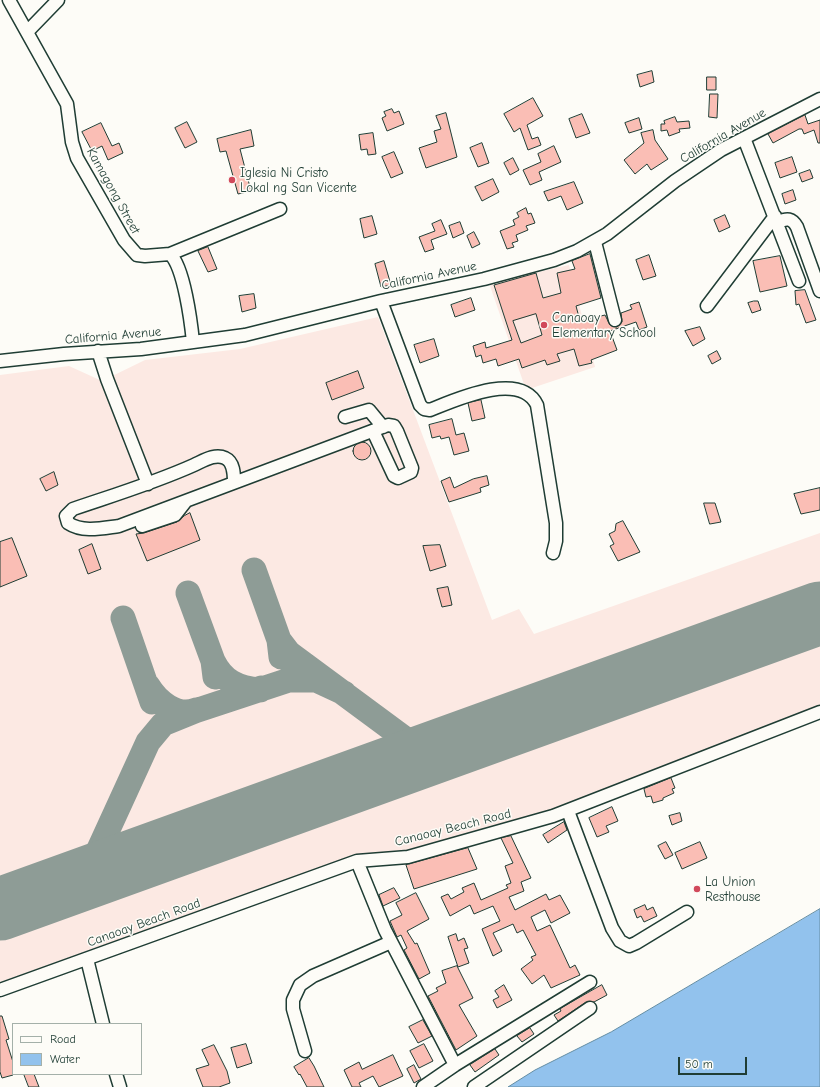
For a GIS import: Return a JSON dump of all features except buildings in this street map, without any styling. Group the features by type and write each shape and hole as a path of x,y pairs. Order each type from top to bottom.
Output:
{"street":[{"name":"Kamagong Street","path":"9,0 28,31 67,104 72,142 77,158 124,240 137,255 145,256 170,254"},
{"path":"28,31 58,0"},
{"name":"California Avenue","path":"0,361 98,351 141,349 244,335 381,301 535,266 577,251 595,242 698,165 744,138 820,98"},
{"path":"744,138 799,281"},
{"path":"193,342 187,301 181,278 170,254 280,209"},
{"path":"776,219 790,220 797,227 820,291"},
{"path":"707,306 776,219"},
{"path":"595,242 615,320"},
{"path":"381,301 420,405 424,409 430,410 486,390 517,389 528,392 534,398 556,523 556,540 553,553"},
{"path":"98,351 107,379 148,484"},
{"path":"234,482 230,461 225,457 218,456 148,484 73,509 66,516 68,523 79,528 97,528 125,524 378,429 369,410 345,417"},
{"name":"Canaoay Beach Road","path":"0,990 357,861 408,857 568,811 820,712"},
{"path":"568,811 612,928 620,941 629,946 636,943 687,912"},
{"path":"357,861 391,942 455,1065"},
{"path":"305,1051 293,1009 295,994 300,985 313,976 391,942"},
{"path":"87,959 103,1023"},
{"path":"423,1087 455,1065 590,982"},
{"path":"474,1087 590,1008"}],"shaded area":[{"name":"Canaoay Elementary School","path":"569,265 595,367 526,390 489,283"},
{"path":"378,317 492,620 519,609 534,634 820,533 820,707 555,811 408,850 358,855 0,982 0,375 69,366 102,381 145,360 240,349"}],"water":[{"path":"820,909 820,1087 508,1087 535,1070 611,1032"}],"taxiway":[{"path":"254,570 279,640 281,657"},
{"path":"188,593 213,661 215,677"},
{"path":"123,618 152,702"},
{"path":"279,640 289,653 404,738 428,748 449,747"},
{"path":"213,661 221,674 232,682 252,689 260,690 261,688"},
{"path":"53,890 82,875 94,860 148,742 163,724 195,711 289,680 316,680 344,693"},
{"path":"148,686 152,692 168,707 182,712 196,710"},
{"path":"393,767 407,759 410,754 409,743 404,738"},
{"path":"98,852 98,863 104,868 126,863"}],"runway":[{"path":"0,909 820,613"}],"place":[{"name":"Iglesia Ni Cristo Lokal ng San Vicente","path":"232,180"},
{"name":"Canaoay Elementary School","path":"544,325"},
{"name":"La Union Resthouse","path":"697,889"}]}
